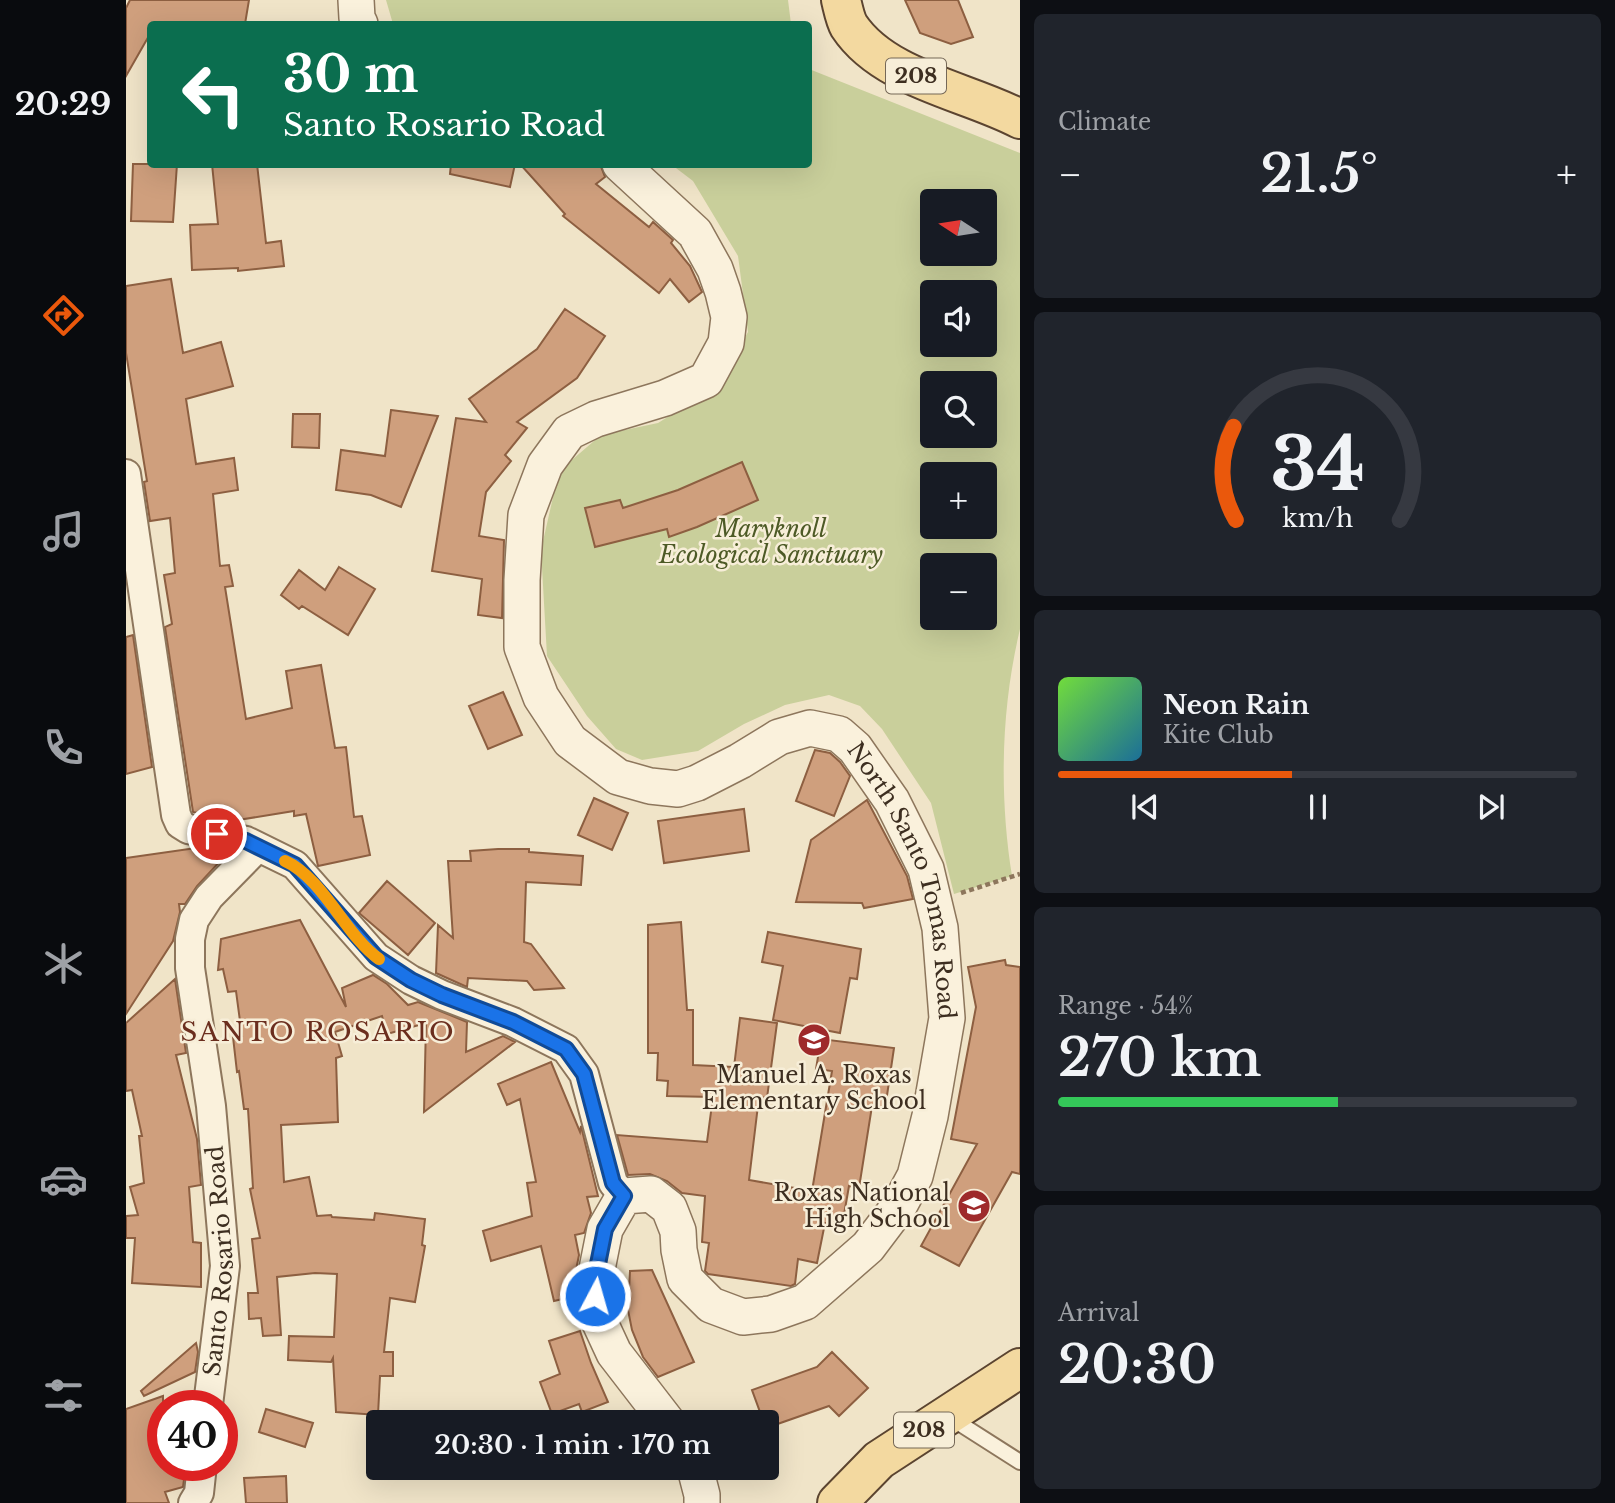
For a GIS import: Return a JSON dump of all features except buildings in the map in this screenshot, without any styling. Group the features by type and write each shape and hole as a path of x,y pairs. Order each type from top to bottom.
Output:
{"main road":[{"name":"208","path":"841,0 848,24 869,49 900,68 1020,119"},
{"name":"208","path":"837,1503 879,1460 1020,1368"}],"street":[{"path":"356,0 358,21"},
{"name":"North Santo Tomas Road","path":"624,168 695,233 715,269 726,304 729,328 726,343 706,380 665,398 596,419 569,432 545,465 526,515 522,647 541,697 570,741 618,777 650,786 678,789 697,783 779,737 810,728 839,734 855,748 892,801 926,869 940,928 947,1018 930,1116 915,1175 899,1206 868,1247 804,1302 771,1314 743,1317 711,1305 685,1279 678,1231 669,1208 651,1194 624,1196"},
{"path":"126,474 176,816 180,824 188,829 246,841 295,865 376,957 411,980 513,1022 566,1049 584,1074 613,1183 624,1196 605,1229 595,1279 595,1312 614,1353 658,1410"},
{"name":"Santo Rosario Road","path":"210,1390 225,1266 211,1105 190,968 190,939 194,919 209,897 257,848"},
{"path":"697,1480 702,1503"},
{"path":"193,1503 199,1493 200,1481"}],"lane":[{"path":"947,1415 1020,1462"}],"path":[{"path":"934,902 1020,874"}],"green space":[{"path":"386,0 788,0 791,21 392,21"},
{"name":"Maryknoll Ecological Sanctuary","path":"812,70 1020,153 1020,629 1009,690 1004,752 1005,814 1012,876 954,894 931,803 882,729 860,706 829,695 785,705 744,724 698,751 642,760 616,749 587,716 547,656 541,550 559,471 601,435 658,423 718,386 748,332 738,256 693,181 676,168 812,168"}],"slow traffic":[{"path":"285,861 295,865 308,878 379,959"}],"place":[{"name":"Manuel A. Roxas Elementary School","path":"814,1040"},
{"name":"Roxas National High School","path":"974,1206"}],"district":[{"name":"SANTO ROSARIO","path":"318,1032"}],"route":[{"path":"217,834 246,841 295,865 376,957 411,980 513,1022 566,1049 584,1074 613,1183 624,1196 605,1229 595,1279 595,1296"}]}
